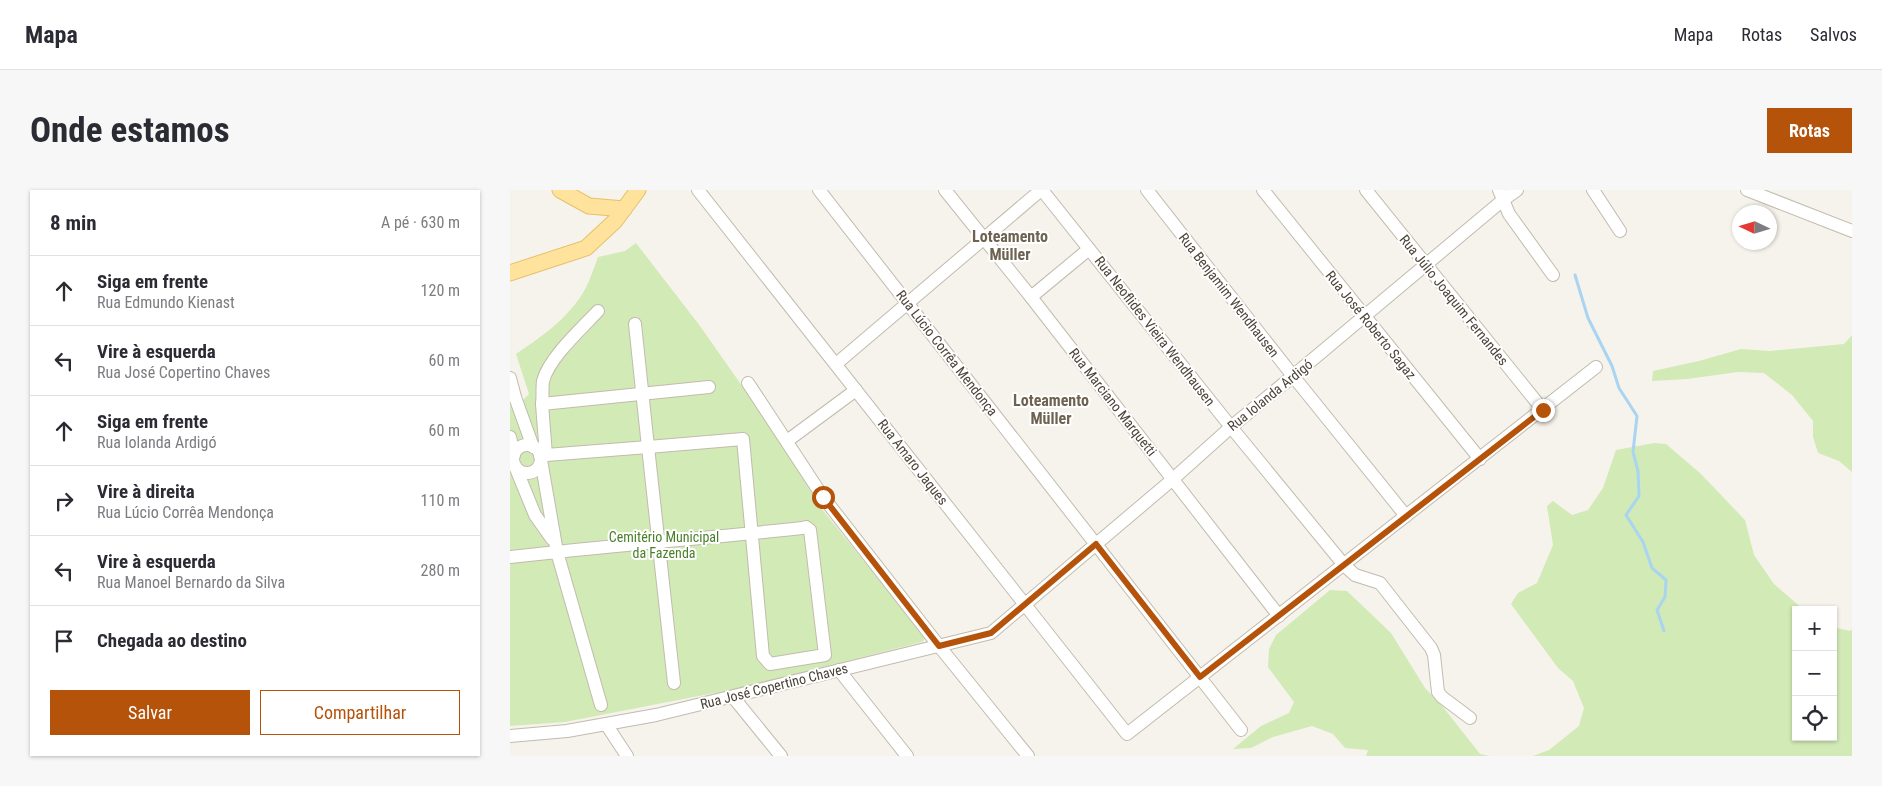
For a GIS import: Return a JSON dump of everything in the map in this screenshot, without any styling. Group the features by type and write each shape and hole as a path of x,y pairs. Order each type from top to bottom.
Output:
{"main road":[{"path":"560,190 589,206 624,209"},
{"path":"510,273 579,251 593,243 606,231 638,190"},
{"path":"589,206 606,231"}],"street":[{"name":"Rua Amaro Jaques","path":"698,190 1127,734 1200,677"},
{"name":"Rua Lúcio Corrêa Mendonça","path":"819,190 1241,730"},
{"name":"Rua Marciano Marquetti","path":"945,190 1032,297 1279,616"},
{"name":"Rua Benjamim Wendhausen","path":"1147,190 1406,516"},
{"name":"Rua José Roberto Sagaz","path":"1264,190 1480,459"},
{"name":"Rua Júlio Joaquim Fernandes","path":"1366,190 1543,410"},
{"name":"Rua Iolanda Ardigó","path":"1025,604 1173,479 1230,427 1425,265 1501,195 1517,190"},
{"path":"1593,190 1620,231"},
{"path":"1747,190 1761,192 1852,231"},
{"path":"836,364 1035,192"},
{"name":"Rua Neoflides Vieira Wendhausen","path":"1035,192 1089,249 1230,427 1344,565 1355,575 1380,583 1434,654 1438,692 1442,698 1470,718"},
{"path":"1501,195 1508,214 1553,275"},
{"path":"1032,297 1089,249"},
{"path":"513,460 521,472 530,473 537,468 540,455 545,376 561,351 598,312"},
{"path":"635,324 674,683"},
{"path":"1200,677 1596,367"},
{"path":"510,378 515,397 540,455 556,547 601,705"},
{"path":"748,384 820,493 939,646 1028,756"},
{"path":"542,404 709,387"},
{"path":"787,441 856,390"},
{"path":"510,437 513,460 535,515 556,547"},
{"path":"510,557 556,547 658,541 753,533 802,528 810,530 825,652 822,657 770,664 763,656 753,533 743,439 540,455 526,446 520,448 513,460"},
{"name":"Rua José Copertino Chaves","path":"510,736 567,731 733,697 991,633 1025,604"},
{"path":"839,670 907,756"},
{"path":"733,697 781,756"},
{"path":"606,724 627,756"}],"green space":[{"name":"Cemitério Municipal da Fazenda","path":"636,243 700,326 775,433 821,508 926,638 922,642 735,689 565,722 510,726 510,406 523,400 529,394 516,354 548,331 570,311 586,287 598,257 625,251"},
{"path":"1852,335 1852,472 1839,461 1818,453 1813,437 1813,421 1792,395 1764,373 1738,372 1687,379 1652,381 1653,371 1741,349 1769,351 1844,344"},
{"path":"1654,443 1666,444 1701,474 1745,520 1754,555 1774,584 1799,606 1792,606 1792,741 1837,741 1837,628 1850,631 1852,629 1852,756 1533,756 1549,750 1579,726 1584,708 1573,681 1558,668 1511,604 1518,593 1537,583 1553,545 1547,506 1553,501 1572,515 1588,510 1603,488 1616,450"},
{"path":"1330,590 1347,591 1391,633 1425,688 1443,707 1480,754 1490,756 1366,756 1368,750 1345,748 1333,734 1312,726 1273,737 1251,748 1233,749 1261,726 1289,713 1294,702 1268,667 1269,649 1276,635"}],"waterway":[{"path":"1575,275 1588,318 1612,366 1619,388 1637,416 1633,452 1638,471 1639,496 1626,515 1643,542 1652,568 1666,580 1665,597 1657,610 1664,631"}],"district":[{"name":"Loteamento Müller","path":"1010,245"},
{"name":"Loteamento Müller","path":"1051,409"}],"route":[{"path":"823,497 939,646 991,633 1096,544 1200,677 1543,410"}]}
